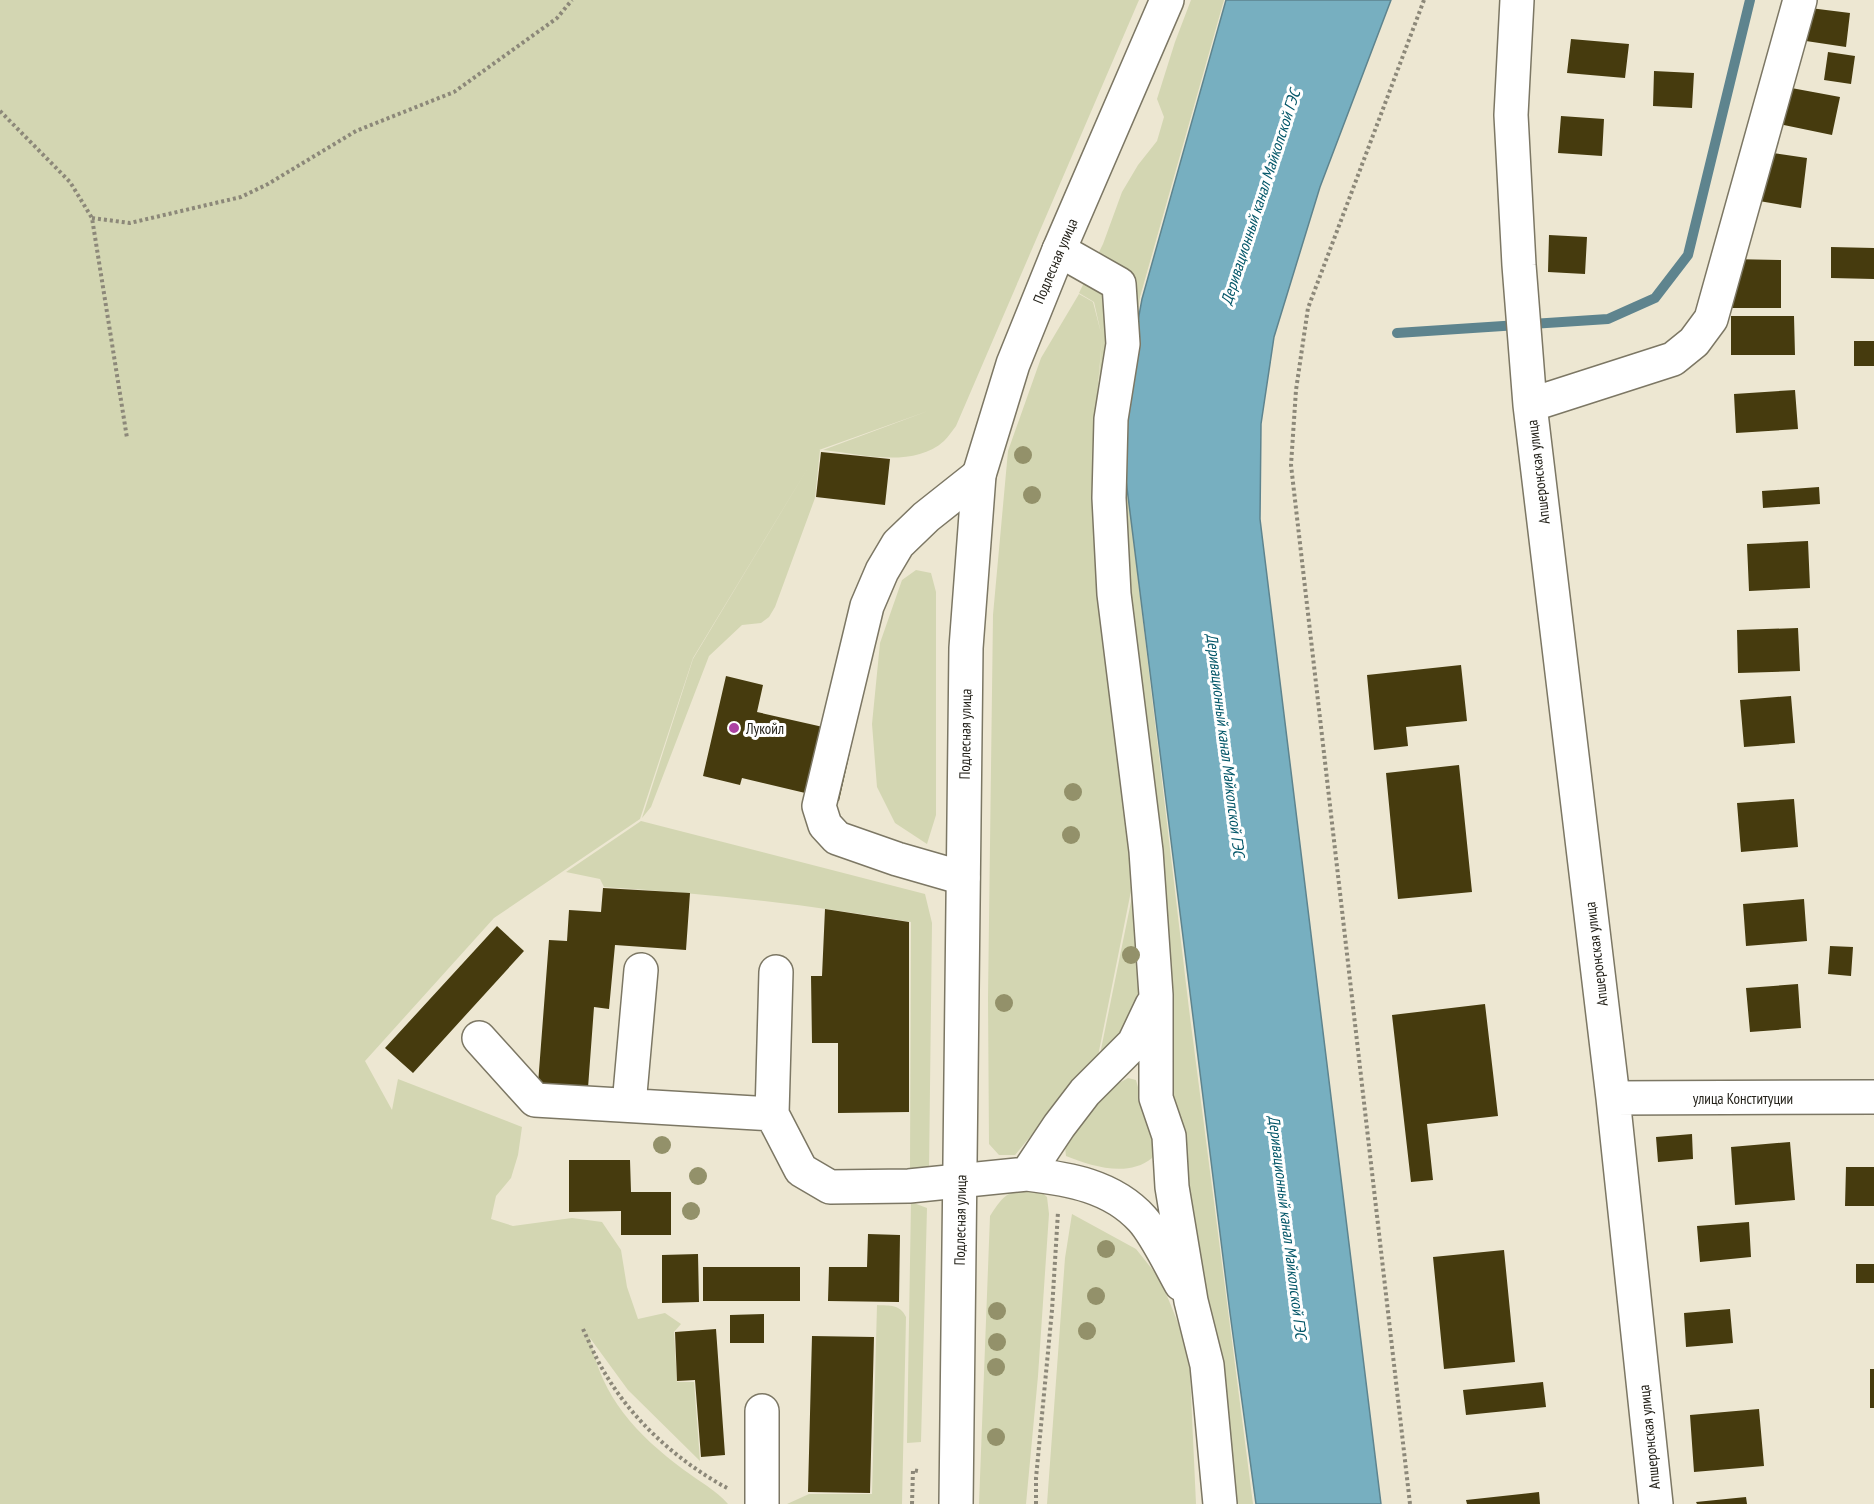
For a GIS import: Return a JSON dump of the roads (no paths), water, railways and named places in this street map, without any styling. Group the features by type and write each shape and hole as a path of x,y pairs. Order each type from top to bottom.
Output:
{"street":[{"name":"Подлесная улица","path":"956,1504 966,648 979,475 1013,364 1059,250 1167,0"},
{"name":"Апшеронская улица","path":"1517,0 1511,115 1526,366 1613,1098 1656,1504"},
{"name":"Апшеронская улица","path":"1530,405 1673,359 1694,342 1712,319 1800,0"},
{"path":"1059,250 1119,284 1123,344 1111,419 1109,510 1114,594 1146,851 1156,995 1156,1098 1169,1136 1172,1187 1191,1301 1207,1365 1220,1504"},
{"path":"963,878 897,859 837,838 825,825 819,806 867,606 882,571 898,544 926,517 979,475"},
{"path":"629,1105 641,970"},
{"path":"776,972 772,1114 801,1170 830,1186 909,1186 1027,1173 1077,1181 1116,1197 1143,1220 1191,1301"},
{"path":"1027,1173 1059,1125 1085,1092 1134,1043 1156,995"},
{"path":"479,1038 535,1100 772,1114"},
{"name":"улица Конституции","path":"1613,1098 1874,1097"},
{"path":"762,1411 762,1504"}],"water":[{"name":"Деривационный канал Майкопской ГЭС","path":"1226,0 1391,0 1320,187 1274,337 1261,424 1260,519 1381,1504 1256,1504 1125,472 1128,375 1142,299"}],"waterway":[{"path":"1397,333 1608,319 1655,298 1688,255 1750,0"}],"place":[{"name":"Лукойл","path":"734,728"}]}
